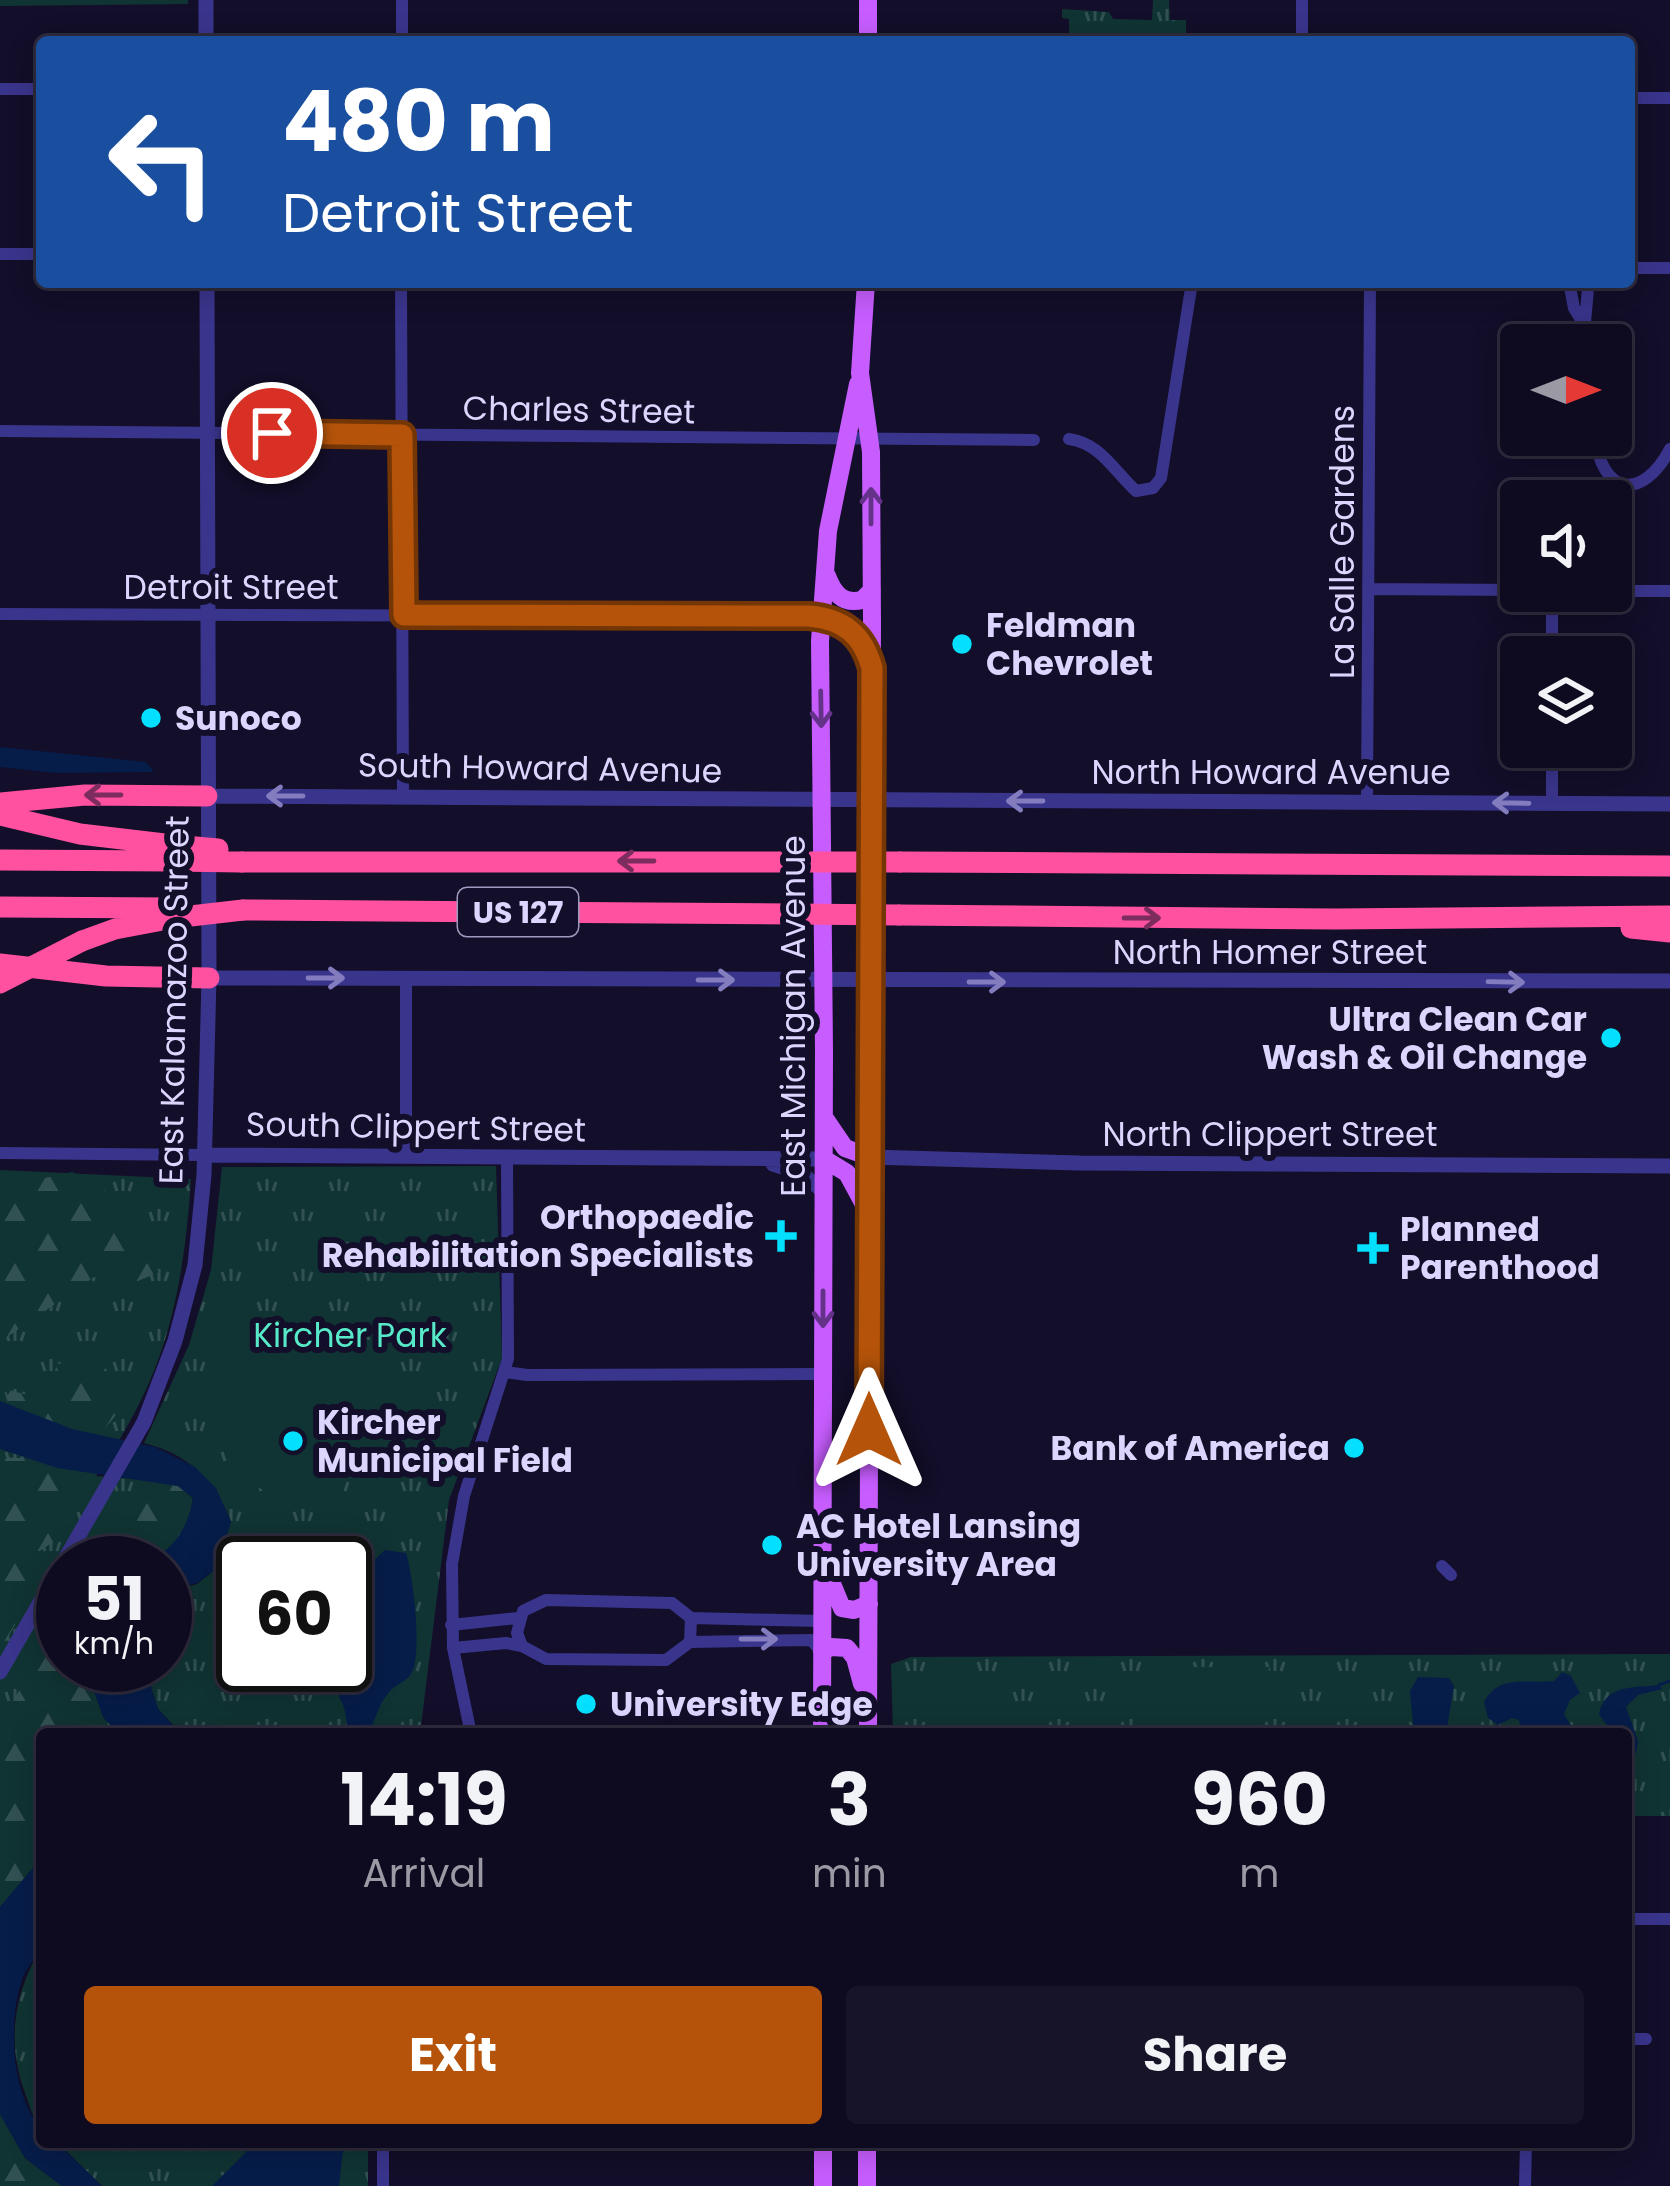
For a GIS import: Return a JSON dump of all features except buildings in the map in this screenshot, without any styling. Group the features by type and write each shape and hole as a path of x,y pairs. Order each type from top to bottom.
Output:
{"highway":[{"path":"0,803 85,795 207,796"},
{"path":"0,815 172,853"},
{"name":"US 127","path":"0,860 172,853 446,860 1670,862"},
{"name":"US 127","path":"0,907 173,913 1336,919 1670,916"},
{"path":"0,982 82,941 173,913"},
{"path":"1510,916 1670,932"},
{"path":"0,960 130,978 209,978"}],"main road":[{"path":"868,0 868,36"},
{"name":"East Michigan Avenue","path":"822,1728 820,641 824,566 844,439 860,374 866,288"},
{"name":"East Michigan Avenue","path":"860,374 870,440 872,590 868,1728"},
{"path":"824,566 836,594 853,615 872,622"},
{"path":"836,594 858,602 872,590"},
{"path":"821,617 845,626 862,644 872,668"},
{"path":"820,641 842,632 862,644"},
{"path":"824,1103 827,1124 841,1144 870,1157"},
{"path":"824,1159 839,1165 852,1179 870,1220"},
{"path":"822,1552 836,1601 848,1623 869,1639"},
{"path":"836,1601 854,1610 869,1604"},
{"path":"822,1622 845,1639 855,1658 868,1713"},
{"path":"822,1652 843,1647 855,1658"},
{"path":"823,2148 823,2186"},
{"path":"867,2148 867,2186"}],"street":[{"path":"206,0 206,36"},
{"path":"402,0 402,36"},
{"path":"1302,0 1303,36"},
{"path":"0,88 36,89"},
{"path":"1635,98 1670,98"},
{"path":"0,254 36,254"},
{"path":"1635,268 1670,268"},
{"name":"East Kalamazoo Street","path":"0,1672 144,1422 175,1341 195,1265 205,1155 209,978 207,288"},
{"path":"401,288 403,796"},
{"path":"1069,439 1096,449 1136,491 1153,488 1161,478 1191,288"},
{"name":"La Salle Gardens","path":"1367,802 1370,288"},
{"path":"1570,288 1582,324"},
{"path":"1582,321 1588,288"},
{"name":"Charles Street","path":"0,431 1034,440"},
{"path":"1599,456 1609,477 1630,484 1652,477 1670,449"},
{"path":"1368,589 1500,590"},
{"path":"1632,591 1670,591"},
{"name":"Detroit Street","path":"0,614 821,617"},
{"path":"1552,768 1552,804"},
{"name":"South Howard Avenue","path":"207,796 871,800"},
{"name":"North Howard Avenue","path":"871,800 1670,804"},
{"name":"North Homer Street","path":"209,978 1670,981"},
{"path":"406,978 406,1157"},
{"name":"South Clippert Street","path":"0,1153 824,1159"},
{"name":"North Clippert Street","path":"870,1157 1080,1163 1670,1166"},
{"path":"470,1728 453,1648 452,1564 464,1496 506,1372 507,1158"},
{"name":"South Clippert Street","path":"758,1160 796,1171 824,1192"},
{"path":"506,1372 823,1373"},
{"path":"452,1625 518,1618 534,1603 546,1600 672,1603 691,1618 822,1622"},
{"path":"518,1618 522,1646"},
{"path":"453,1648 506,1643 546,1659 666,1660 690,1642 691,1618"},
{"path":"690,1642 811,1640 822,1652"},
{"path":"1632,1919 1670,1919"},
{"path":"1632,2039 1646,2039"},
{"path":"383,2148 383,2186"},
{"path":"1526,2148 1526,2186"}],"green space":[{"path":"0,0 188,0 188,4 0,6"},
{"path":"1153,0 1169,0 1170,20 1186,20 1186,36 1069,36 1069,19 1062,18 1062,9 1109,12 1113,19 1152,20"},
{"name":"Kircher Park","path":"496,1166 502,1358 449,1500 421,1728 176,1728 158,1709 153,1692 192,1692 192,1585 216,1569 216,1692 372,1692 372,1536 226,1536 231,1521 198,1471 174,1454 144,1443 189,1345 211,1270 222,1167"},
{"path":"0,1170 191,1179 182,1266 162,1350 134,1413 96,1476 141,1479 144,1536 36,1536 36,1692 94,1692 103,1717 113,1728 36,1728 36,1864 0,1907"},
{"path":"72,1172 99,1182 159,1272 126,1286 94,1277 0,1342 0,1188"},
{"name":"Kircher Municipal Field","path":"226,1314 391,1344 400,1365 329,1520 238,1478 203,1404"},
{"path":"99,1358 127,1402 90,1446 17,1417 5,1389 47,1400 57,1364"},
{"path":"0,1457 74,1461 82,1493 64,1535 36,1536 32,1556 36,1586 0,1652"},
{"path":"141,1479 178,1486 193,1498 180,1536 109,1536"},
{"path":"1670,1654 1670,1816 1632,1816 1632,1728 893,1728 891,1664 911,1657"},
{"path":"36,1661 36,1692 94,1692 103,1717 113,1728 36,1728 36,1864 0,1907 0,1724"},
{"path":"1153,1667 1269,1667 1266,1700 1256,1728 1134,1728 1137,1672"},
{"path":"938,1682 1005,1682 1005,1728 938,1728"},
{"path":"36,1957 36,2120 19,2074 15,2036 19,1999"},
{"path":"0,2114 25,2158 62,2186 0,2186"},
{"path":"63,2148 368,2148 368,2186 102,2186"}],"water":[{"path":"0,747 146,762 154,772 56,773 0,767"},
{"path":"0,1401 72,1429 155,1447 195,1467 216,1488 231,1522 227,1536 216,1536 216,1569 192,1584 192,1536 178,1536 193,1498 178,1486 57,1468 0,1449"},
{"path":"385,1550 406,1553 416,1615 415,1664 386,1697 371,1728 347,1728 335,1692 372,1692 372,1562"},
{"path":"1562,1672 1571,1676 1580,1693 1570,1700 1564,1714 1572,1728 1521,1728 1519,1720 1498,1725 1488,1718 1484,1702 1497,1687 1554,1681"},
{"path":"1418,1677 1449,1678 1454,1686 1447,1728 1413,1728 1410,1691"},
{"path":"1659,1685 1662,1689 1638,1695 1626,1707 1638,1741 1632,1755 1632,1728 1609,1728 1599,1715 1607,1698 1621,1690"},
{"path":"94,1692 153,1692 158,1709 175,1728 113,1728 103,1717"},
{"path":"36,1864 36,1956 24,1975 15,2011 18,2076 36,2120 36,2148 62,2148 102,2186 62,2186 25,2158 0,2114 0,1907"},
{"path":"250,2148 343,2148 339,2186 212,2186"}],"waterway":[{"path":"1659,1685 1670,1681"}],"place":[{"name":"Feldman Chevrolet","path":"962,644"},
{"name":"Sunoco","path":"151,718"},
{"name":"Ultra Clean Car Wash & Oil Change","path":"1611,1038"},
{"name":"Orthopaedic Rehabilitation Specialists","path":"781,1236"},
{"name":"Planned Parenthood","path":"1373,1248"},
{"name":"Kircher Municipal Field","path":"293,1441"},
{"name":"Bank of America","path":"1354,1448"},
{"name":"AC Hotel Lansing University Area","path":"772,1545"},
{"name":"University Edge","path":"586,1704"}],"route":[{"path":"272,433 402,435 404,615 809,616 841,623 862,644 872,668 869,1430"}]}
